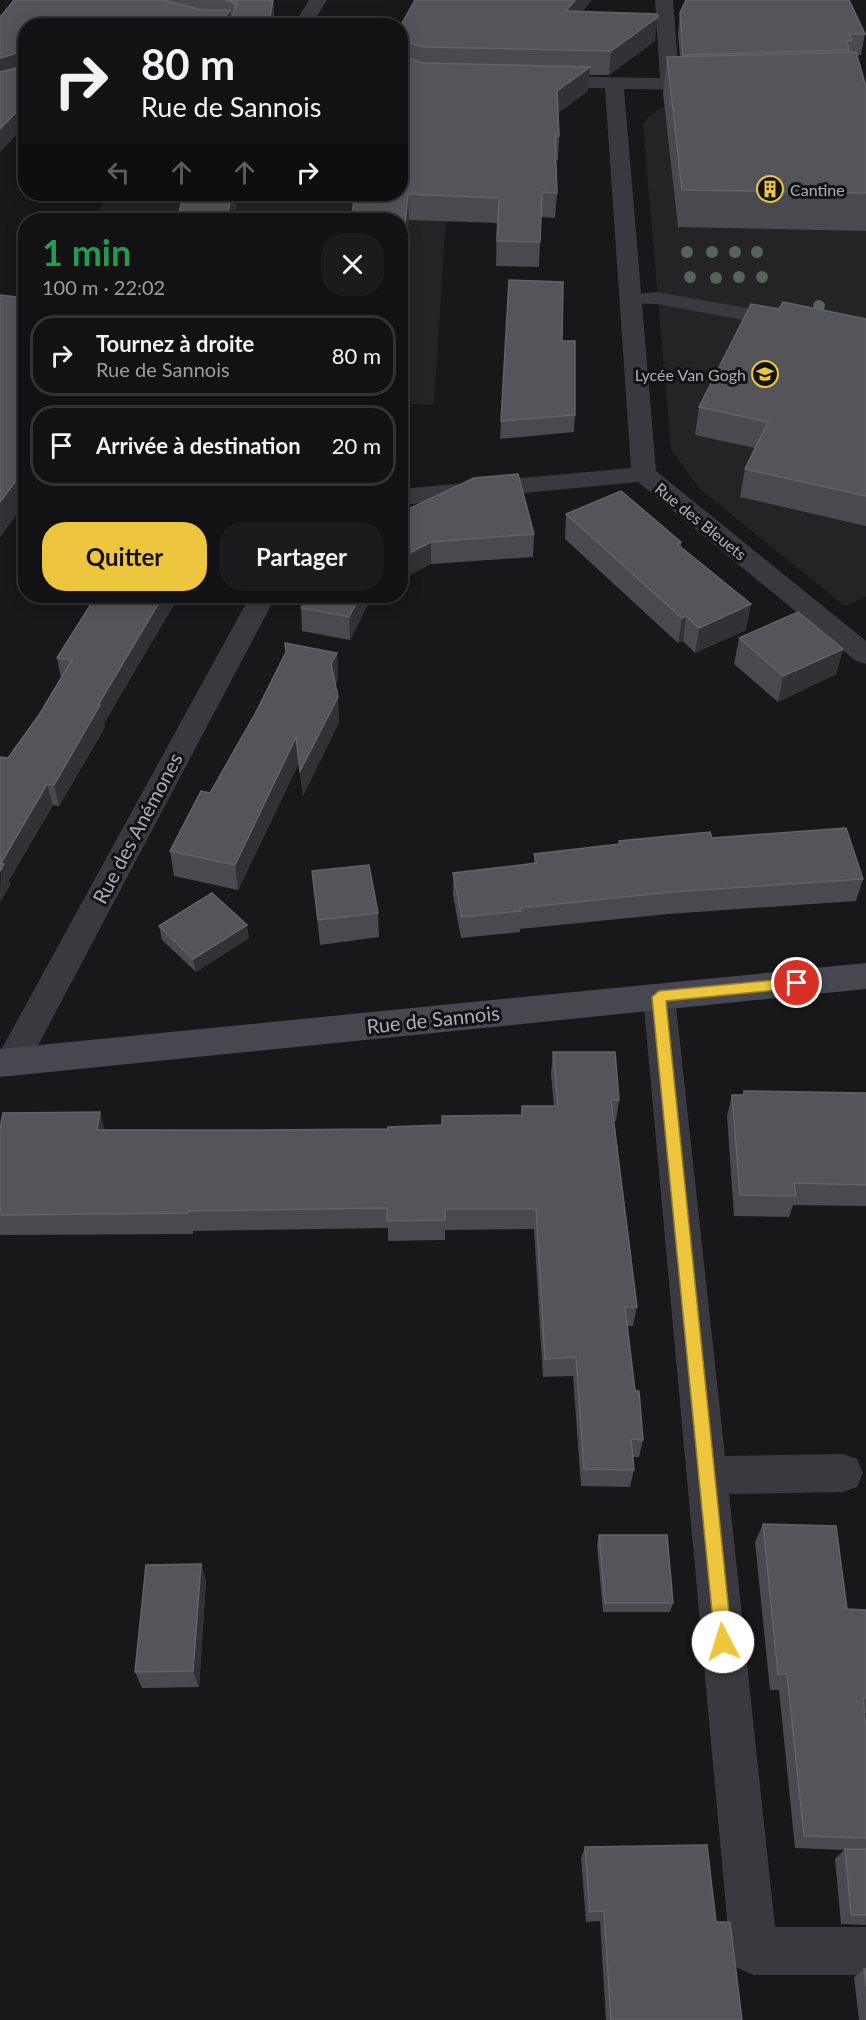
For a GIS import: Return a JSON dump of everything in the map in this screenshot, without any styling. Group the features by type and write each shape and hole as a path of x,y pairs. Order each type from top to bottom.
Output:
{"street":[{"path":"307,18 318,0"},
{"path":"664,0 670,85"},
{"path":"525,81 670,85 726,83"},
{"name":"Rue des Bleuets","path":"614,84 644,474 866,656"},
{"path":"408,496 644,474"},
{"name":"Rue des Anémones","path":"6,1062 259,603"},
{"name":"Rue de Sannois","path":"6,1062 866,976"},
{"path":"659,997 754,1951 866,1951"},
{"path":"707,1475 843,1473"}],"lane":[{"path":"631,299 657,298 866,336"}],"shaded area":[{"name":"Lycée Van Gogh","path":"866,89 866,597 845,606 701,490 671,450 643,125 646,119 657,110 689,94"},
{"path":"454,91 434,405 408,404 408,213 96,213 105,201 408,201 408,179"}],"building":[{"path":"14,0 162,0 202,10 230,10 224,18 18,18 18,53 0,58 0,16"},
{"path":"237,0 273,1 270,18 232,18"},
{"path":"415,0 575,0 566,11 657,14 658,17 611,51 424,47 408,43 408,18 405,18"},
{"path":"686,0 849,0 865,34 849,34 852,41 847,41 849,50 683,55 680,13"},
{"path":"856,52 866,87 866,193 682,190 667,57"},
{"path":"408,58 423,63 590,67 557,91 559,136 555,136 557,193 542,192 540,242 497,241 499,198 408,194"},
{"path":"18,68 18,110 0,129 0,72"},
{"path":"182,201 230,201 228,213 179,213"},
{"path":"354,201 407,201 406,213 352,213"},
{"path":"509,280 563,282 562,341 575,341 575,415 501,421"},
{"path":"0,295 18,297 18,478 0,502"},
{"path":"783,302 866,319 866,496 745,469 768,422 699,407 751,304 779,309"},
{"path":"518,474 534,534 431,542 408,554 408,509 474,478"},
{"path":"621,491 681,542 677,544 751,604 699,628 686,616 682,618 566,514"},
{"path":"92,603 159,603 98,705 100,705 54,785 47,784 1,863 4,864 0,871 0,757 8,758 39,715 72,660 57,658"},
{"path":"304,603 356,603 349,617 301,608"},
{"path":"798,612 843,649 783,676 739,638"},
{"path":"285,643 337,653 331,664 338,697 300,771 296,737 235,865 170,851 201,791 210,793 255,714 286,652"},
{"path":"846,828 863,879 671,892 520,908 521,911 462,917 453,873 537,863 534,854 620,844 619,841 710,832 712,838"},
{"path":"369,865 378,913 318,920 312,871"},
{"path":"212,893 247,925 193,959 159,926"},
{"path":"553,1052 615,1052 619,1100 611,1100 637,1307 625,1307 635,1391 639,1391 643,1440 631,1439 634,1470 584,1469 576,1357 545,1359 536,1209 445,1209 445,1220 387,1221 387,1208 0,1215 0,1129 3,1113 100,1112 97,1130 388,1129 388,1127 442,1125 442,1116 522,1115 522,1106 558,1106"},
{"path":"744,1091 866,1093 866,1185 794,1183 796,1196 740,1195 732,1095 744,1095"},
{"path":"763,1524 836,1526 847,1609 866,1610 866,1698 863,1698 866,1728 866,1838 804,1836 787,1674 778,1674"},
{"path":"599,1535 667,1535 673,1603 605,1603"},
{"path":"201,1564 193,1671 135,1672 146,1565"},
{"path":"707,1845 716,1922 730,1922 742,2020 611,2020 604,1911 590,1912 585,1847"},
{"path":"845,1849 866,1849 866,1915 851,1915"}],"place":[{"name":"Cantine","path":"770,189"},
{"name":"Lycée Van Gogh","path":"765,374"}],"route":[{"path":"723,1642 659,997 797,983"}]}
